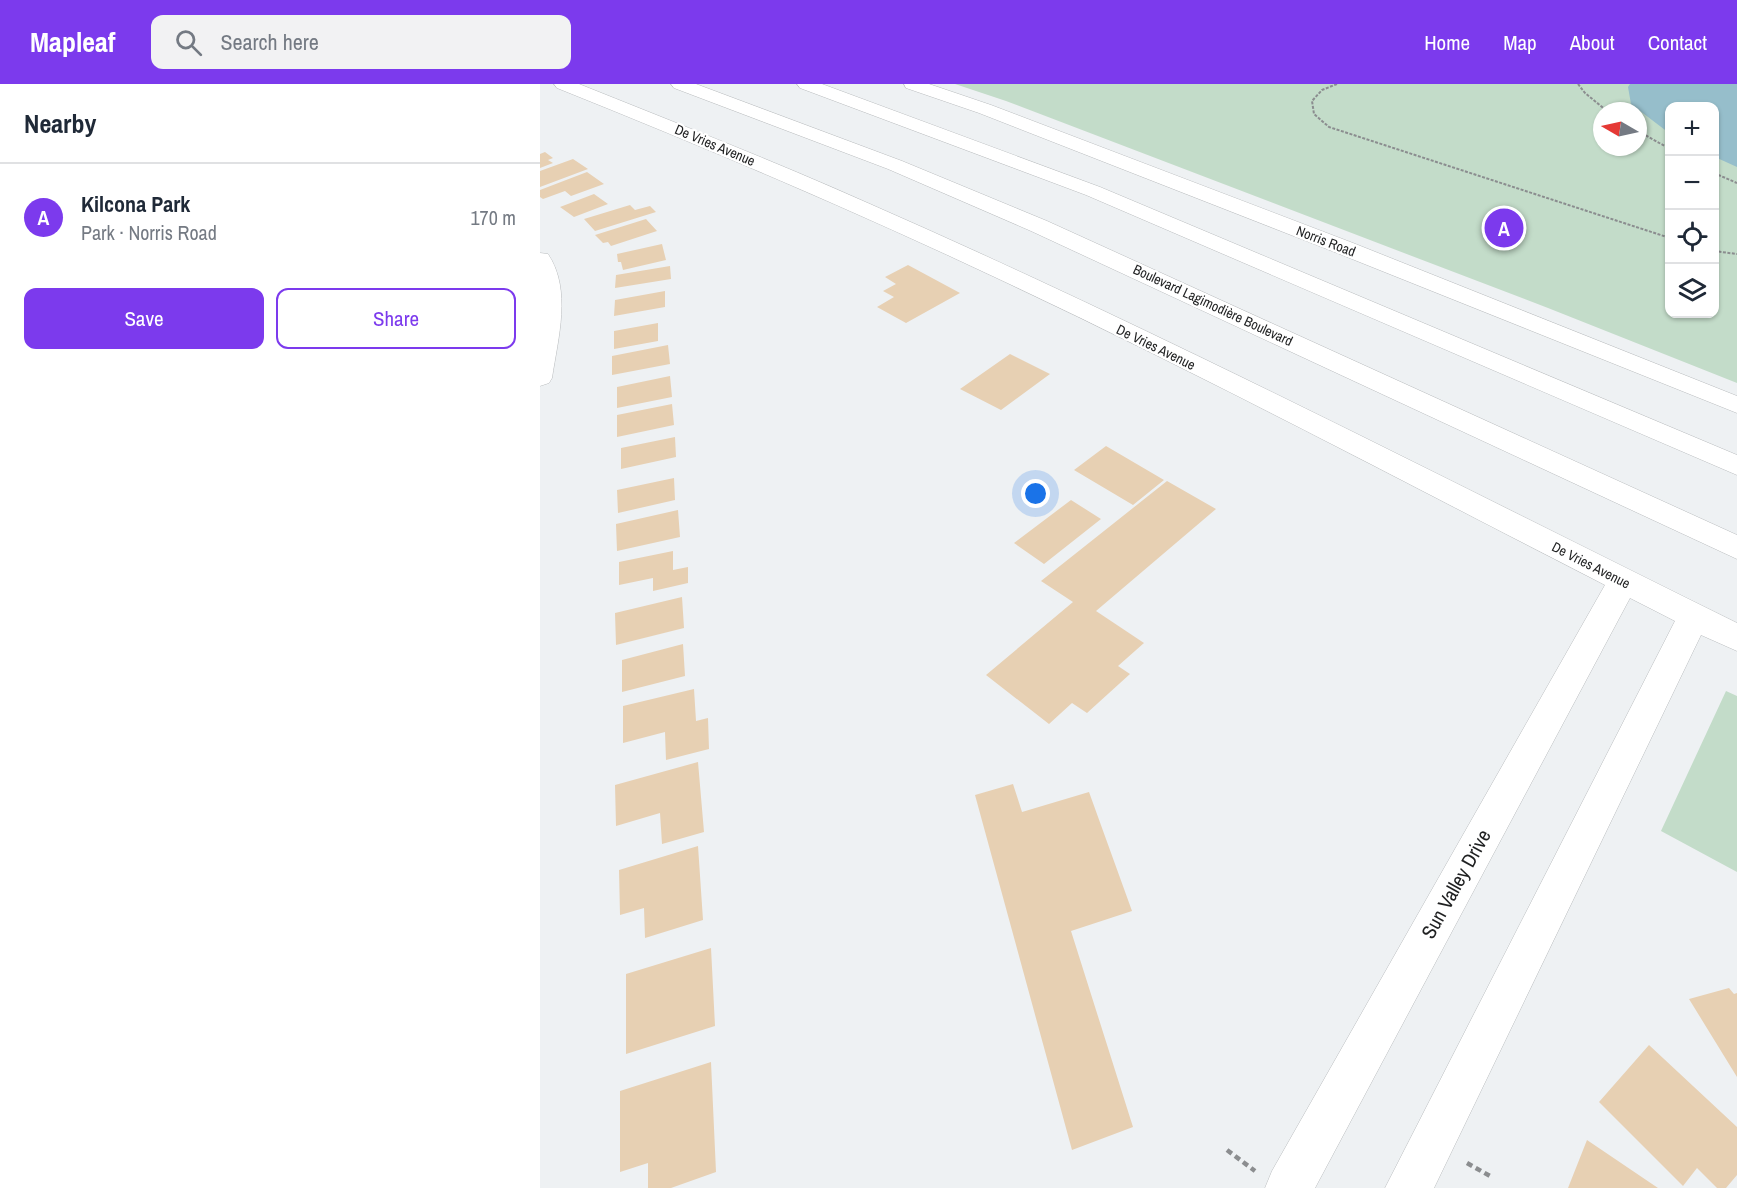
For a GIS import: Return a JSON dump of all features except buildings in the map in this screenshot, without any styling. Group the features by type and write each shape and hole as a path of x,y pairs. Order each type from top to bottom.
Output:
{"main road":[{"name":"De Vries Avenue","path":"563,84 652,118 907,227 1136,336 1737,638"},
{"name":"Boulevard Lagimodière Boulevard","path":"680,84 896,165 1040,226 1737,548"},
{"path":"806,84 1093,191 1737,466"},
{"name":"Sun Valley Drive","path":"1274,1181 1623,581"},
{"path":"1409,1188 1693,616"}],"street":[{"name":"Norris Road","path":"912,84 985,109 1346,248 1737,405"},
{"path":"540,259 544,265 551,294 540,378"}],"path":[{"path":"1337,84 1322,90 1312,101 1314,114 1329,127 1665,236"},
{"path":"1578,84 1596,102"},
{"path":"1647,136 1665,146"},
{"path":"1719,175 1737,183"},
{"path":"1719,252 1737,254"},
{"path":"1227,1150 1274,1181"},
{"path":"1467,1163 1490,1176"}],"green space":[{"path":"955,84 1737,84 1737,383 1548,308 1006,101"},
{"path":"1726,691 1737,696 1737,872 1661,831"}],"water":[{"path":"1630,84 1737,84 1737,167 1719,159 1719,102 1665,102 1665,130 1647,116 1647,102 1631,102 1628,87"}],"place":[{"name":"Kilcona Park","path":"1504,228"}]}
